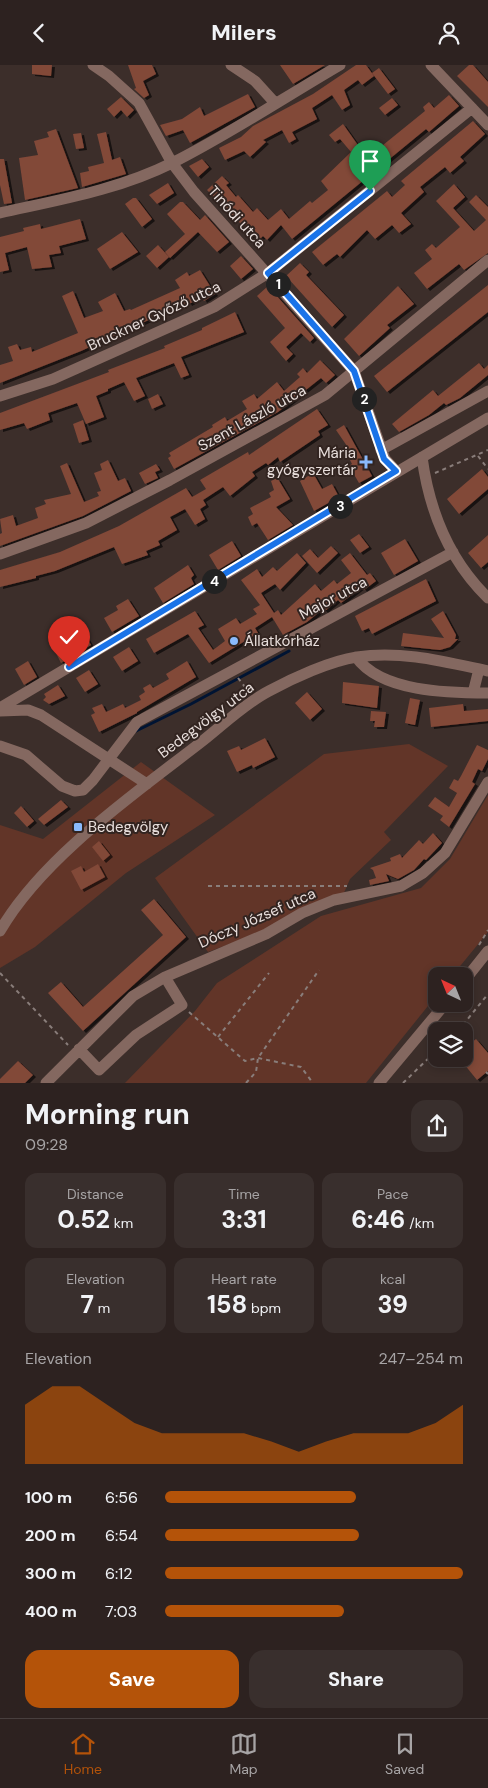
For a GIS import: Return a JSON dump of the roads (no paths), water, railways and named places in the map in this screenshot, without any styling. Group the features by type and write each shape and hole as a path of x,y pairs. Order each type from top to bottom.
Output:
{"street":[{"name":"Tinódi utca","path":"92,65 103,71 139,103 172,163 194,192 354,371 384,459 396,471"},
{"path":"103,71 114,65"},
{"path":"231,65 255,81 276,103"},
{"path":"0,213 87,194 132,180 172,163 340,65"},
{"path":"430,65 488,125"},
{"name":"Bruckner Győző utca","path":"0,396 53,379 214,307 268,273 472,108"},
{"name":"Szent László utca","path":"0,554 86,523 170,480 325,395 488,260"},
{"path":"381,450 488,391"},
{"path":"0,709 396,471 488,418"},
{"path":"422,457 426,488 439,527 453,552 488,598"},
{"name":"Major utca","path":"0,746 26,755 62,786 75,791 83,790 109,760 137,722 453,552"},
{"name":"Bedegvölgy utca","path":"0,931 31,888 62,855 147,784 255,699 269,691 326,666 356,657 381,655 431,659 484,670"},
{"path":"356,657 363,668 373,675 427,691 488,693"},
{"path":"473,693 484,670"},
{"path":"0,709 28,710 41,715 147,784"},
{"name":"Dóczy József utca","path":"46,1083 133,996 165,977 266,934 302,913 334,900 401,886 424,873 445,853 488,782"},
{"path":"473,970 488,951"},
{"path":"77,1051 99,1070 136,1035 182,1005 165,977"},
{"path":"379,1083 437,1013"}],"waterway":[{"path":"136,731 191,704 289,651"}],"place":[{"name":"Mária gyógyszertár","path":"366,462"},
{"name":"Állatkórház","path":"234,641"},
{"name":"Bedegvölgy","path":"78,827"}]}
